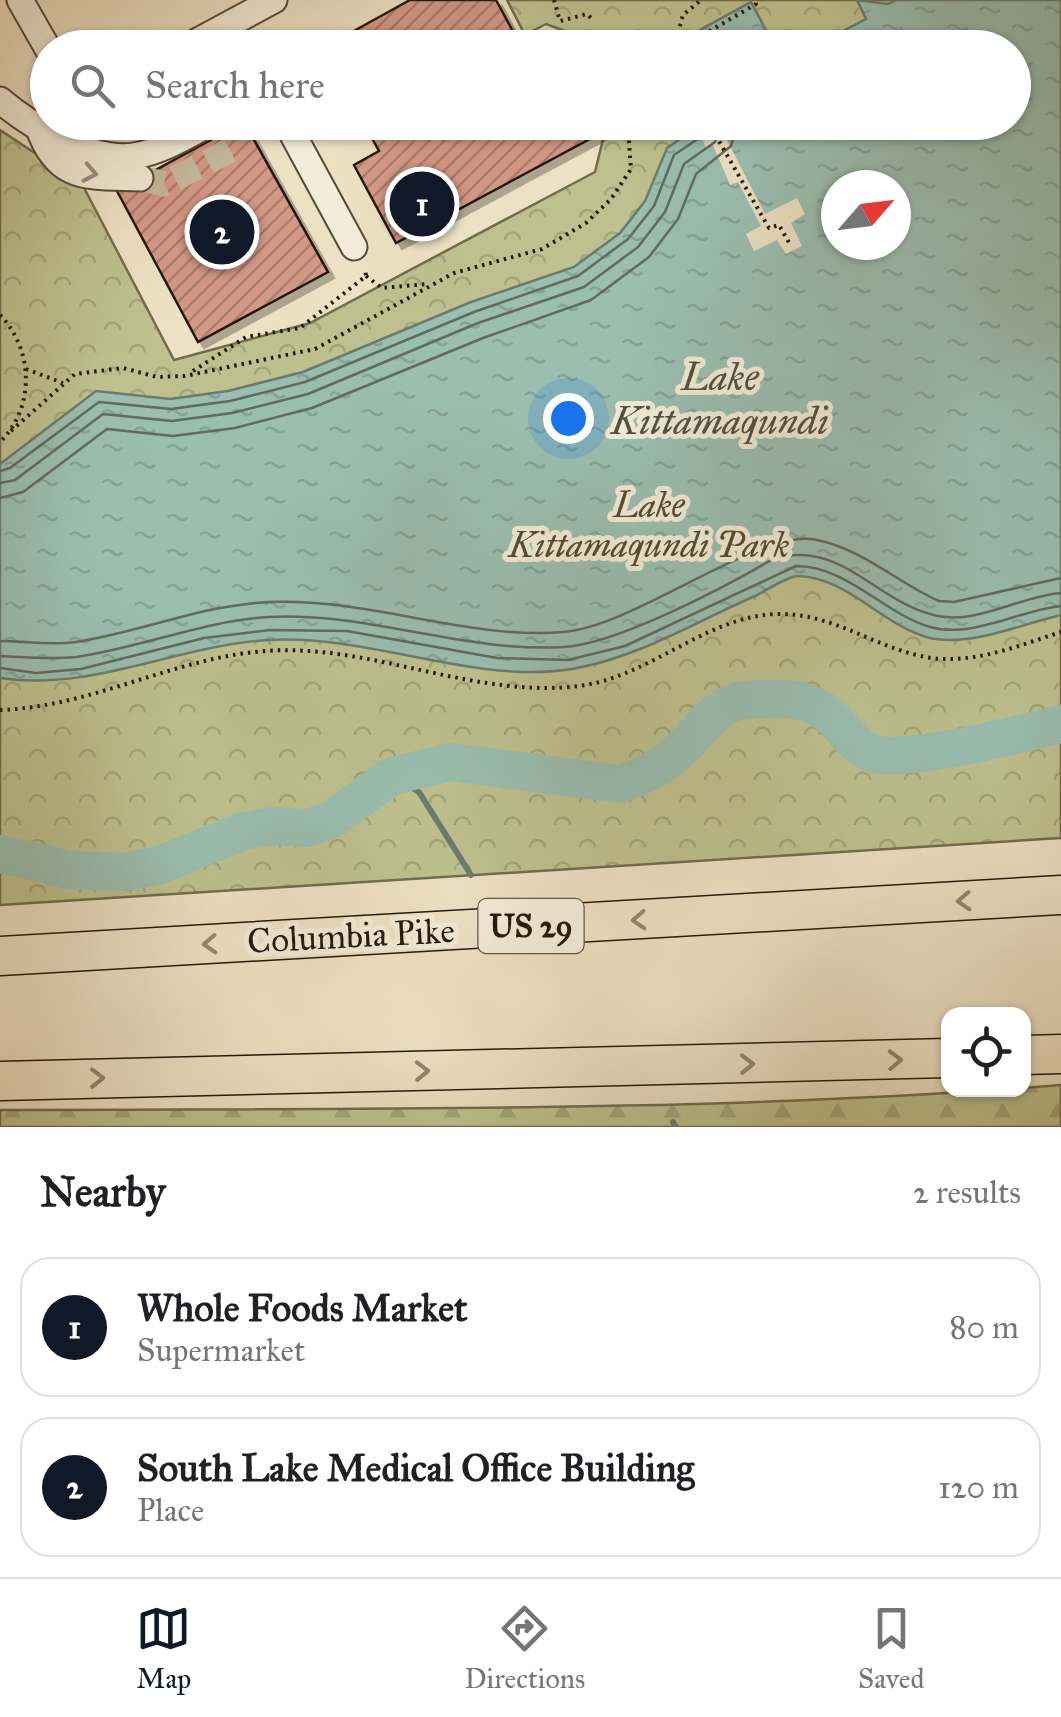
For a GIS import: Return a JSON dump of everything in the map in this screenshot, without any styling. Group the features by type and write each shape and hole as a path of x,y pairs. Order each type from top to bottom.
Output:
{"highway":[{"name":"Columbia Pike","path":"0,956 1061,896"},
{"path":"1031,1056 1061,1054"},
{"path":"0,1080 941,1058"}],"lane":[{"path":"20,0 37,30"},
{"path":"217,30 274,0"},
{"path":"0,100 30,114"},
{"path":"46,140 48,153 58,166 94,176 140,178"},
{"path":"75,140 98,154 133,156 179,140"},
{"path":"296,140 354,247"}],"path":[{"path":"554,0 560,20 587,14 592,18"},
{"path":"679,30 683,15 702,0"},
{"path":"712,30 756,4 754,0"},
{"path":"0,442 63,383 96,369 184,376 315,348 454,273 542,249 586,223 611,199 631,169 629,140"},
{"path":"717,140 769,228 778,224 791,246"},
{"path":"354,247 366,276 382,288 432,284"},
{"path":"184,376 246,337 300,328 366,276"},
{"path":"0,315 20,343 26,369 24,396 11,431"},
{"path":"26,369 63,383"},
{"path":"0,710 72,700 203,660 267,651 343,653 503,684 556,687 610,680 736,622 776,614 832,621 900,650 941,659 996,652 1061,632"}],"green space":[{"name":"Lake Kittamaqundi Park","path":"507,0 1061,0 1061,838 0,905 0,130 82,184 174,360 310,323 595,172 603,140 1031,140 1031,30 562,30 546,24 522,30"},
{"path":"1061,1085 1061,1127 0,1127 0,1110 665,1105 941,1093 941,1097 1031,1097 1031,1087"}],"water":[{"name":"Lake Kittamaqundi","path":"857,0 888,4 896,0 1061,0 1061,615 979,637 930,638 896,623 832,584 796,576 643,648 572,669 498,670 345,644 269,640 201,650 68,679 0,678 0,464 96,391 170,399 228,391 303,372 471,302 574,267 620,233 645,201 667,148 679,140 1031,140 1031,30 845,30 866,19"},
{"path":"751,2 766,30 700,30"}],"pier":[{"path":"703,140 727,140 765,214 797,198 805,214 791,223 802,246 786,254 777,240 754,251 746,234 761,226 738,182 730,185 713,145 706,148"}],"building":[{"path":"410,0 496,0 512,30 356,30"},
{"path":"211,140 254,140 328,272 198,342 117,191"},
{"path":"373,140 588,140 396,243 354,165 379,151"}],"waterway":[{"path":"0,854 70,870 125,872 157,866 244,831 274,826 307,828 329,821 392,776 451,762 619,784 665,762 716,713 744,700 787,699 808,703 826,713 864,749 886,756 964,746 1061,724"},
{"path":"392,776 419,792 471,875"},
{"path":"673,1122 676,1127"}],"tunnel":[{"path":"140,178 164,184 231,150 230,140"}],"place":[{"name":"Whole Foods Market","path":"422,204"},
{"name":"South Lake Medical Office Building","path":"222,232"}]}
